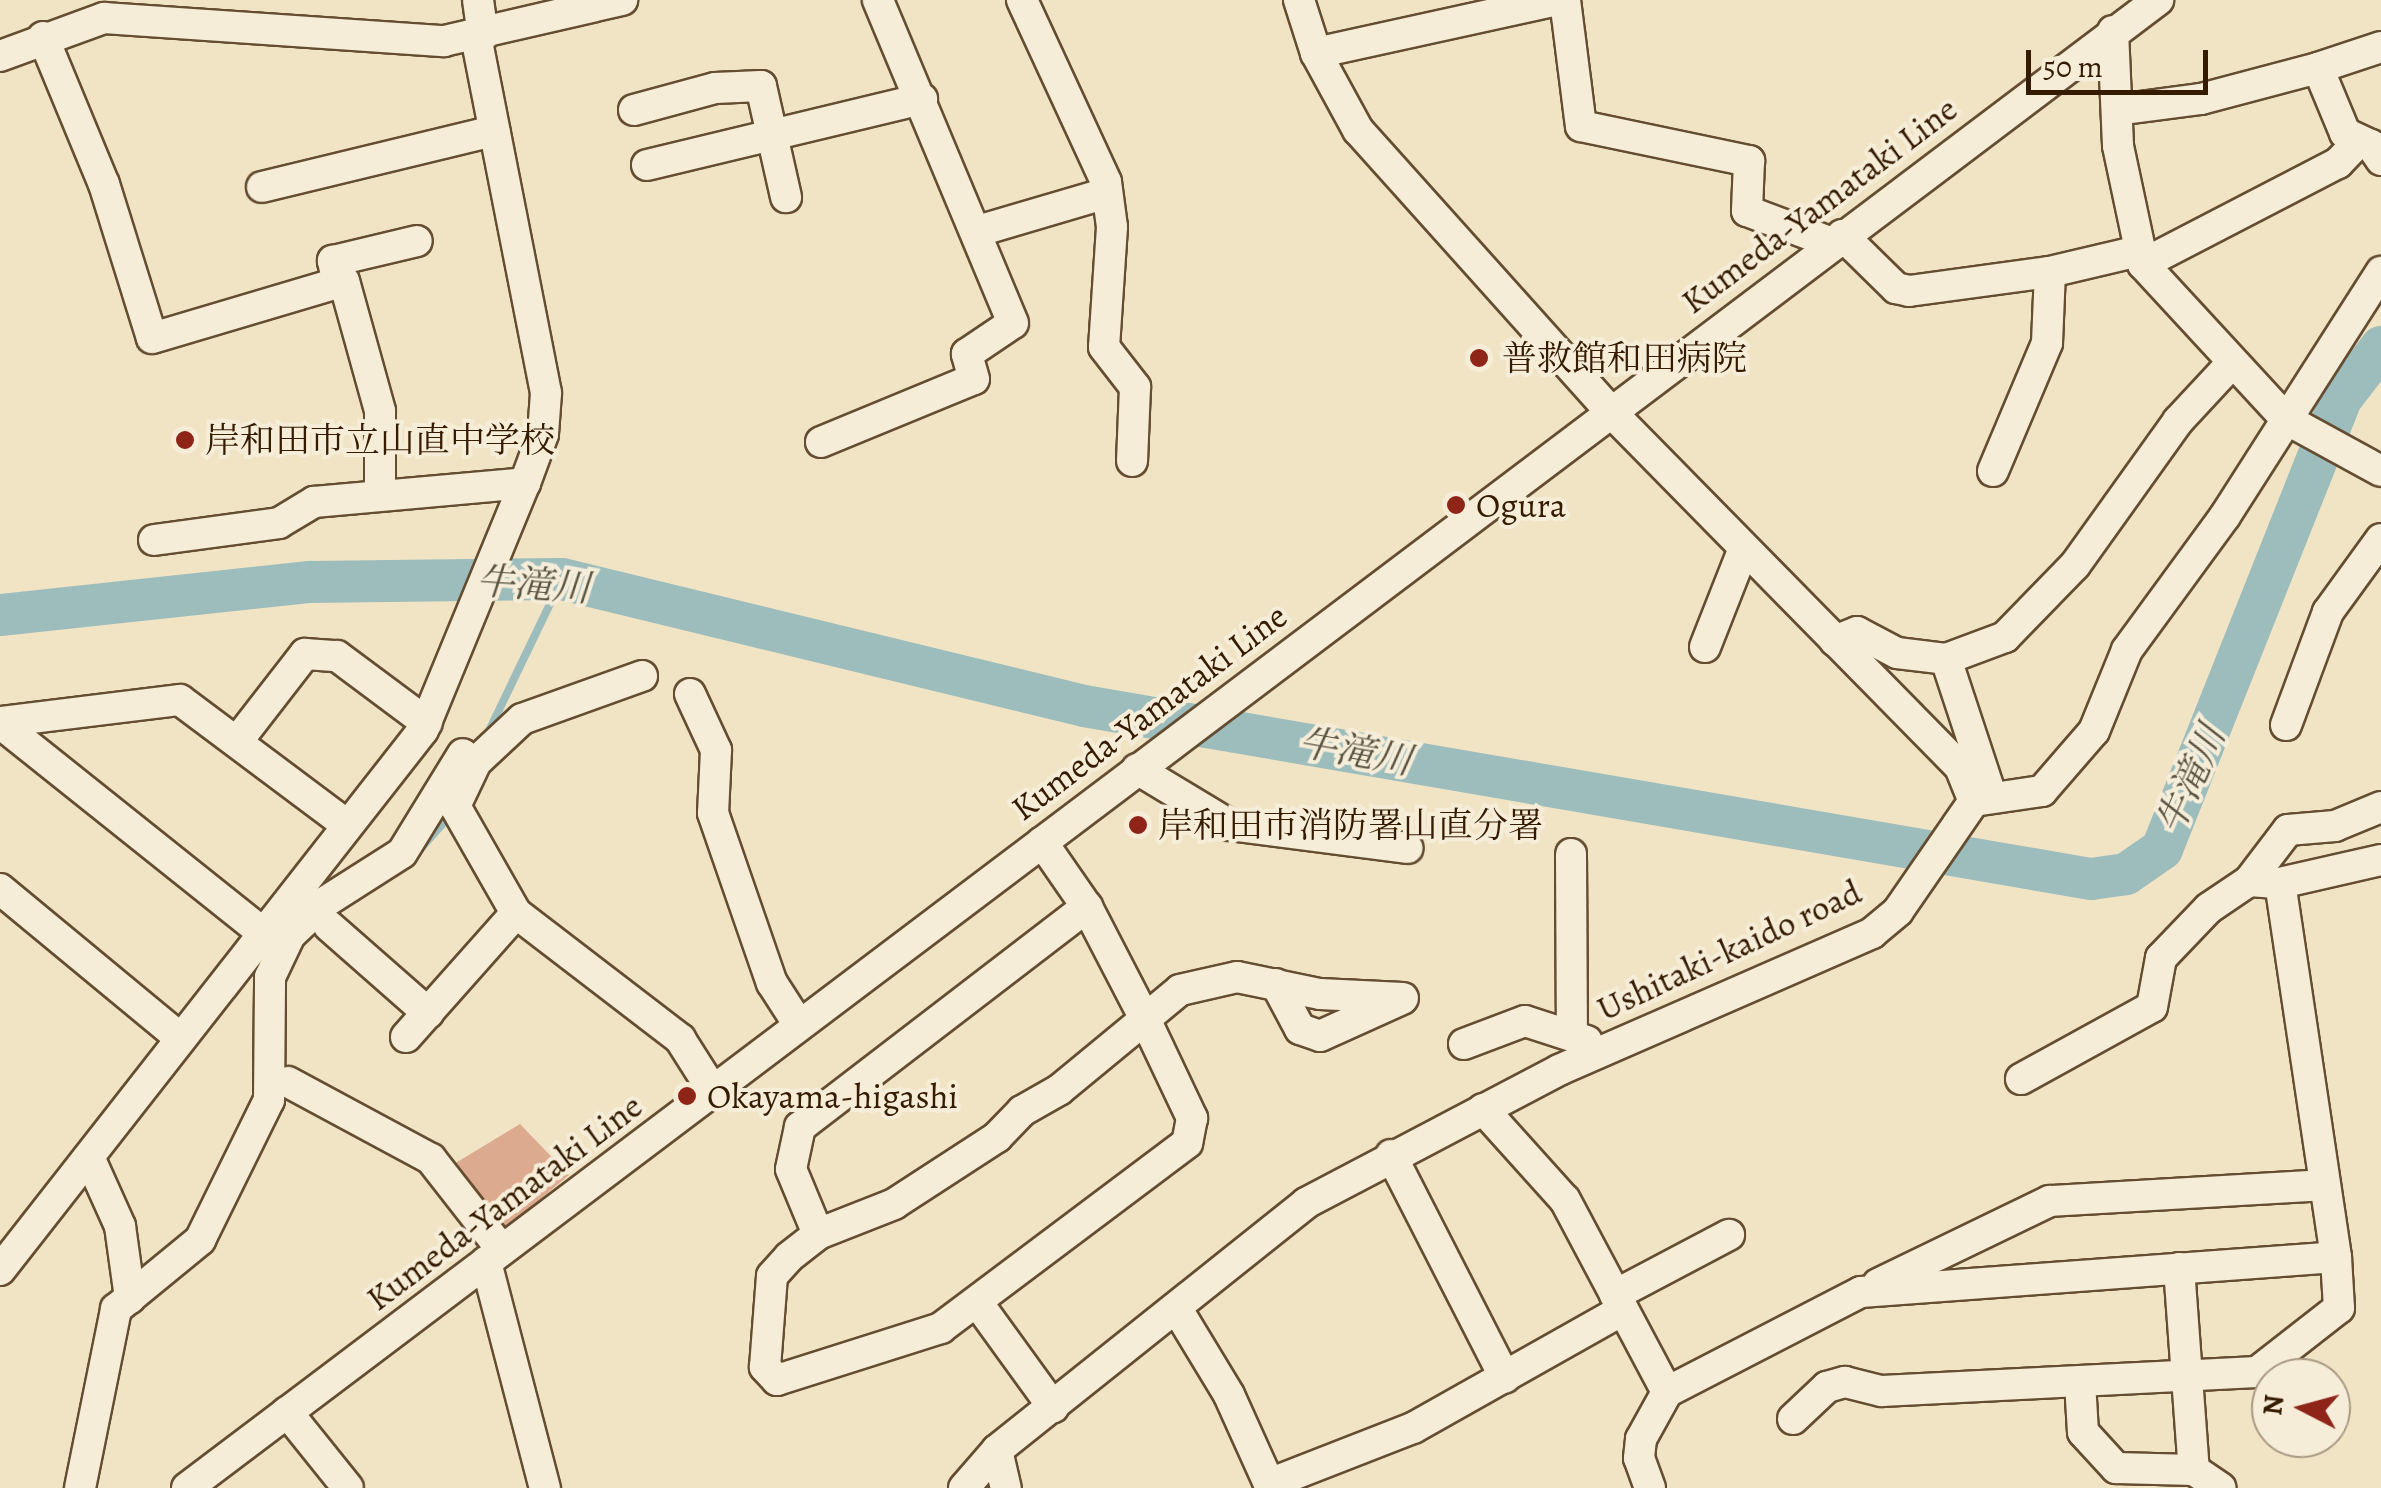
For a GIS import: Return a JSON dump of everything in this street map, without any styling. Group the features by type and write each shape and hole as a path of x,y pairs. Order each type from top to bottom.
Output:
{"street":[{"path":"0,1270 178,1036 425,727 525,483 543,434 546,393 494,131 479,36 478,0"},
{"path":"0,56 43,37 136,16 228,13 370,42 479,36 622,0"},
{"path":"821,442 974,378 966,354 1013,323 978,231 878,0"},
{"path":"1299,0 1316,53 1358,130 1609,410 1960,766 1978,805"},
{"path":"1316,53 1556,0"},
{"path":"1566,0 1581,126 1749,161 1747,211 1837,239 1896,288 1909,291 2141,258 2369,151"},
{"name":"Kumeda-Yamataki Line","path":"187,1488 1837,239 2118,19 2158,0"},
{"path":"1027,2 1068,111 1096,152 1107,193 1104,346 1135,387 1132,461"},
{"path":"2118,19 2117,110 2141,258 2230,365 2290,421 2368,464"},
{"path":"43,37 104,184 152,338 338,282"},
{"path":"2117,110 2318,68 2381,47"},
{"path":"2318,68 2345,133 2369,151"},
{"path":"634,110 715,88 761,86 786,197"},
{"path":"647,165 922,99"},
{"path":"262,187 494,131"},
{"path":"978,231 1107,193"},
{"path":"380,494 380,411 333,261 416,241"},
{"path":"1993,471 2047,344 2050,272"},
{"path":"1978,805 2042,791 2073,763 2127,650 2290,421 2381,272"},
{"path":"1835,641 1858,632 1896,653 1946,659 2005,638 2076,565 2178,421 2230,365"},
{"path":"154,540 279,523 314,502 525,483"},
{"path":"2286,725 2328,612 2381,538"},
{"path":"1705,646 1744,548"},
{"path":"239,739 305,654 337,656 469,758"},
{"path":"1946,659 1978,805"},
{"path":"80,1488 110,1322 130,1298 200,1240 269,1100 270,976 290,935 325,902 402,853 469,758 522,719 642,676"},
{"path":"690,694 716,750 713,812 772,983 799,1026"},
{"path":"0,723 180,700 239,739 347,825"},
{"path":"0,723 262,932"},
{"path":"469,758 455,806 516,913 680,1039 712,1091"},
{"path":"1142,766 1230,824 1408,848"},
{"name":"Ushitaki-kaido road","path":"964,1488 998,1450 1306,1203 1606,1049 1872,933 1917,886 1978,805"},
{"path":"2020,1080 2152,1008 2161,958 2208,908 2249,881 2288,830 2334,826 2381,807"},
{"path":"1042,842 1087,907 1145,1019 1192,1118 1187,1143 941,1328 777,1380 764,1366 772,1276 818,1234 894,1204 997,1138 1145,1019 1211,977 1276,984"},
{"path":"1571,854 1572,1035"},
{"path":"2249,881 2280,883 2381,860"},
{"path":"1792,1419 1827,1387 1846,1382 1882,1391 2257,1372 2340,1308 2336,1258 2280,883"},
{"path":"0,889 178,1036"},
{"path":"818,1234 791,1170 800,1127 1087,907"},
{"path":"406,1038 516,913"},
{"path":"329,926 428,1012"},
{"path":"1464,1044 1525,1021 1606,1049"},
{"path":"288,1082 430,1159 494,1256 545,1488"},
{"path":"1483,1110 1566,1200 1667,1392"},
{"path":"1391,1156 1505,1378"},
{"path":"89,1157 120,1226 130,1298"},
{"path":"1650,1488 1639,1458 1642,1439 1667,1392 2050,1201 2325,1185"},
{"path":"1177,1309 1229,1395 1270,1486 1414,1428 1505,1378 1618,1302 1729,1235"},
{"path":"1862,1292 2336,1258"},
{"path":"2179,1268 2194,1470"},
{"path":"976,1302 1054,1406"},
{"path":"2080,1382 2084,1432 2116,1468 2194,1470 2221,1488"},
{"path":"288,1412 348,1488"},
{"path":"998,1450 1006,1488"}],"building":[{"path":"520,1124 569,1175 498,1234 449,1167"}],"waterway":[{"name":"牛滝川","path":"0,615 310,582 562,579 1084,706 2091,879 2126,874 2162,849 2341,399 2381,347"},
{"path":"486,737 562,579"},
{"path":"414,856 447,819"}],"place":[{"name":"普救館和田病院","path":"1479,358"},
{"name":"岸和田市立山直中学校","path":"185,440"},
{"name":"Ogura","path":"1456,505"},
{"name":"岸和田市消防署山直分署","path":"1138,825"},
{"name":"Okayama-higashi","path":"687,1096"}]}
